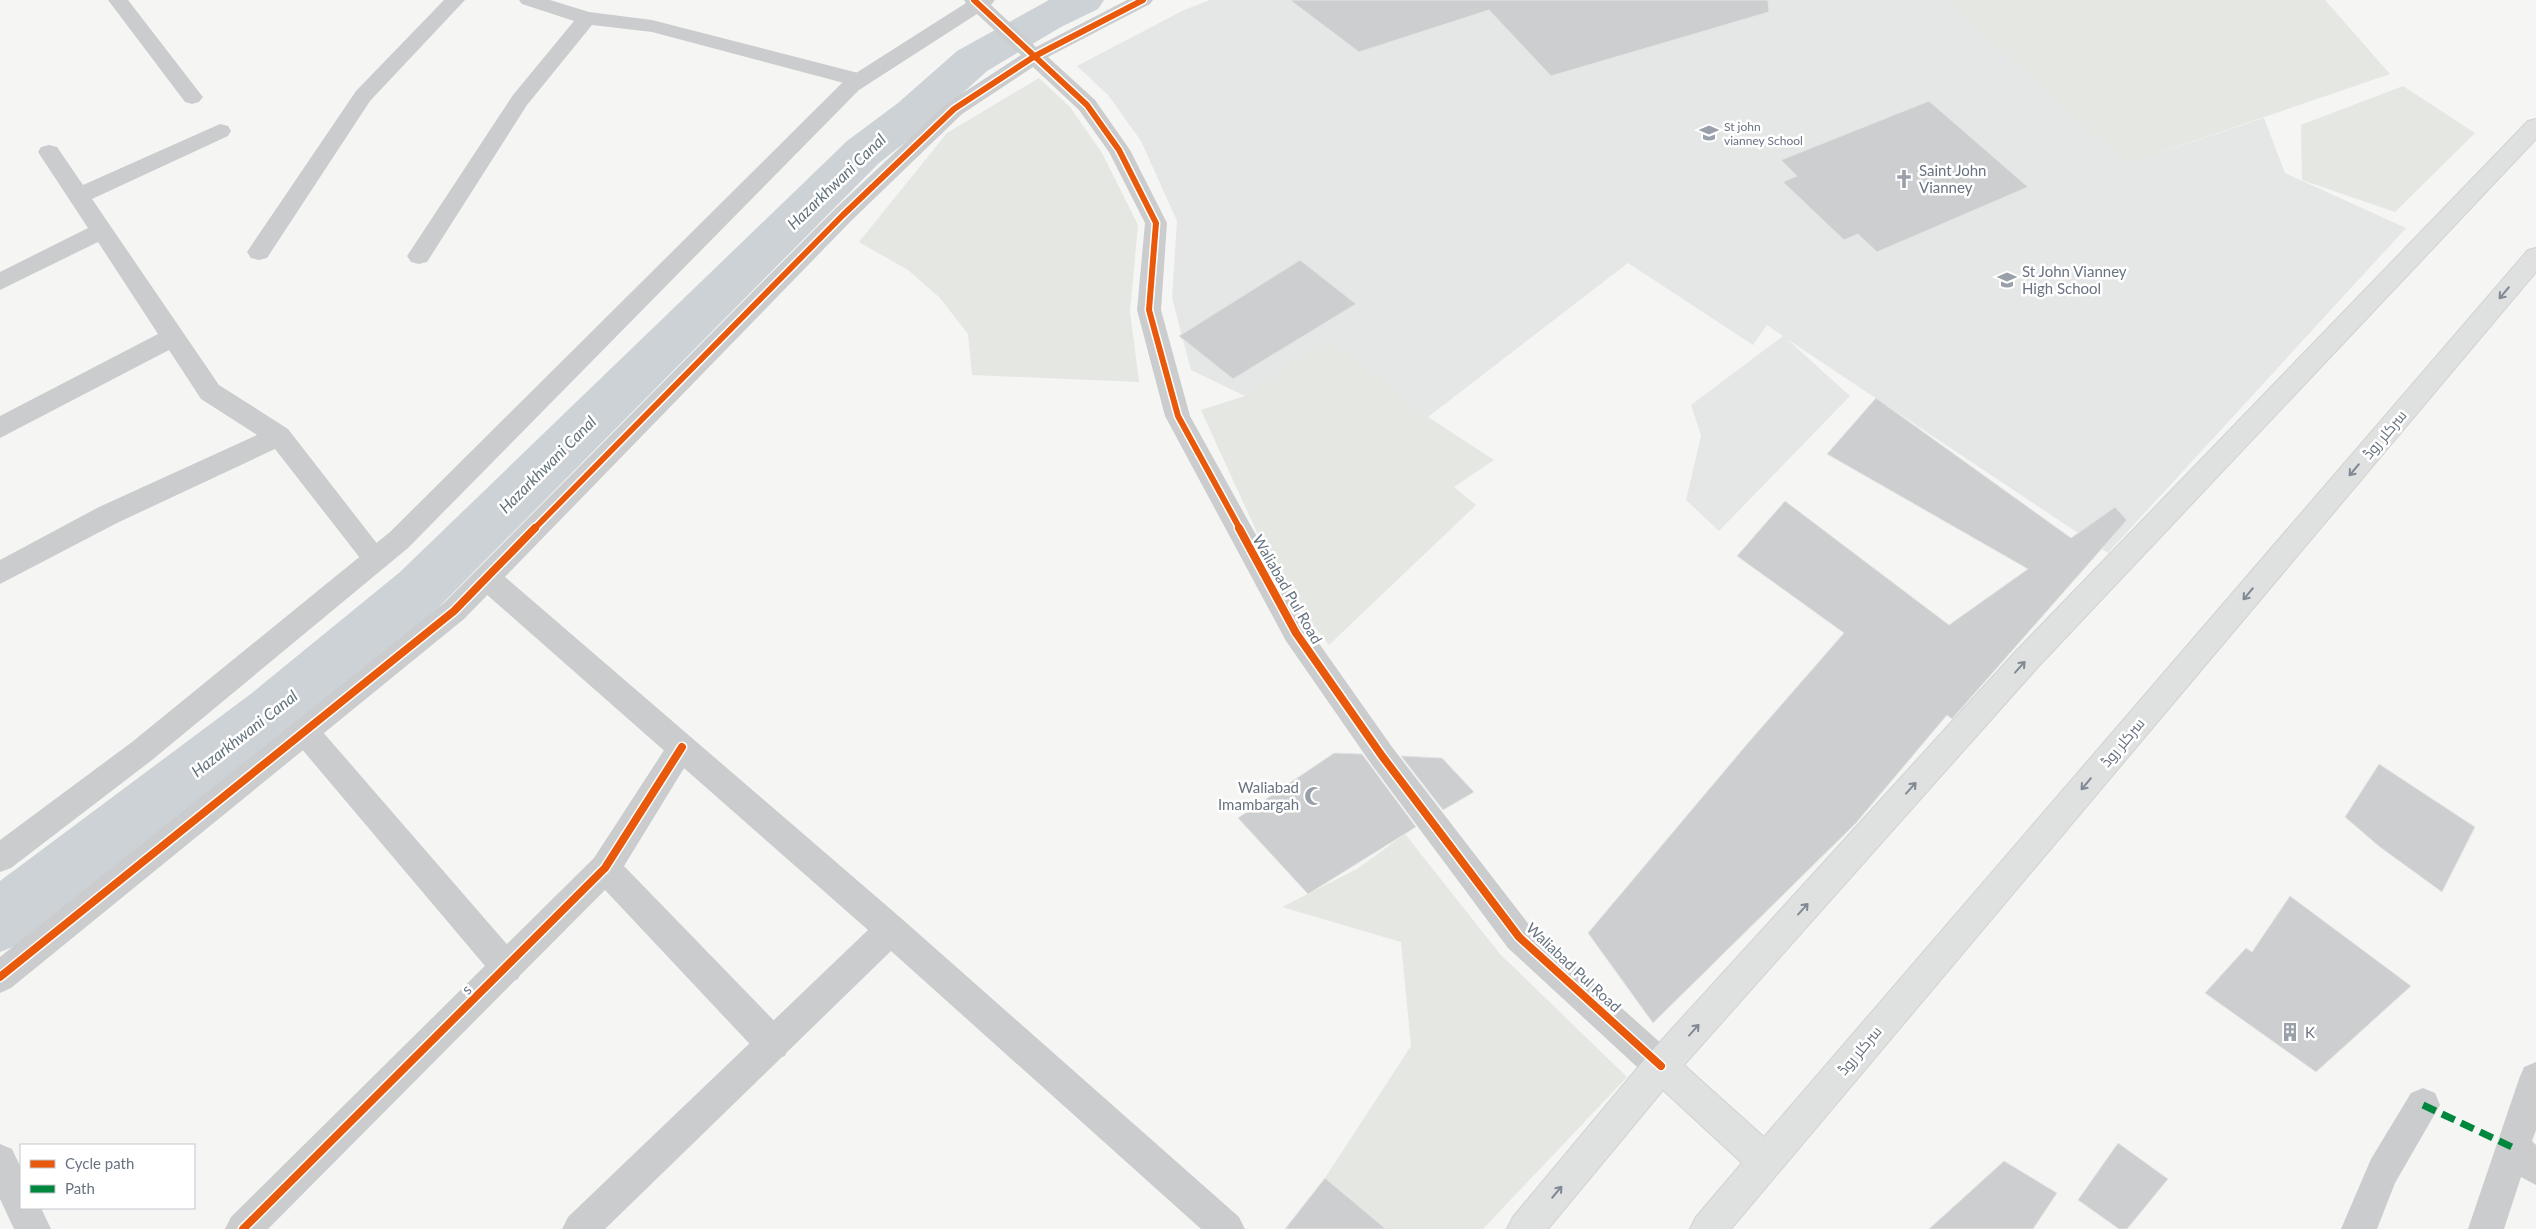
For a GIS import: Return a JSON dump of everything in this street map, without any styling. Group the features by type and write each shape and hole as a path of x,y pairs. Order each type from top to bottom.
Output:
{"main road":[{"path":"1525,1229 1661,1066 2028,659 2536,126"},
{"name":"سرکلر روڈ","path":"1708,1229 2536,256"},
{"name":"Waliabad Pul Road","path":"1661,1066 1765,1161"}],"street":[{"path":"118,0 192,97"},
{"path":"259,252 363,96 455,0"},
{"path":"529,0 587,18 652,26 859,80"},
{"path":"0,977 454,612 843,215 954,109 1035,56 1097,22 1144,0"},
{"path":"0,858 142,751 399,540 852,85 979,1"},
{"name":"Waliabad Pul Road","path":"979,1 1087,105 1119,150 1156,223 1149,310 1178,416 1296,633 1382,756 1519,937 1661,1066"},
{"path":"419,256 520,100 587,18"},
{"path":"78,196 220,131"},
{"path":"49,152 210,392 279,436 376,559"},
{"path":"0,282 102,231"},
{"path":"0,428 173,337"},
{"path":"0,573 108,515 279,436"},
{"path":"488,578 891,930 1227,1229"},
{"path":"305,732 507,968"},
{"name":"s","path":"243,1229 507,968 605,868 682,747"},
{"path":"605,868 774,1044"},
{"path":"580,1229 891,930"},
{"path":"2486,1229 2525,1158 2536,1079"},
{"path":"2359,1229 2383,1171 2423,1105"},
{"path":"0,1161 20,1203"},
{"path":"23,1209 32,1229"}],"shaded area":[{"name":"St John Vianney High School","path":"1210,0 1945,0 2127,164 2264,118 2285,173 2406,228 2108,553 1787,339 1850,396 1719,531 1686,500 1701,436 1691,405 1783,336 1767,325 1753,345 1628,263 1428,417 1328,339 1245,396 1191,370 1172,298 1177,221 1141,141 1108,95 1077,66 1184,10"},
{"path":"1945,0 2325,0 2390,74 2127,164"},
{"path":"1039,78 1070,107 1102,153 1138,225 1130,312 1139,382 972,375 968,334 940,298 908,270 859,242 947,133"},
{"path":"2403,86 2475,133 2395,212 2302,180 2301,125"},
{"path":"1328,339 1428,417 1494,460 1454,487 1476,505 1329,645 1281,585 1201,410 1245,396"},
{"path":"1405,834 1500,954 1627,1077 1483,1229 1386,1229 1325,1178 1411,1046 1401,942 1282,907 1357,869"}],"building":[{"path":"1290,0 1768,0 1769,12 1551,76 1489,10 1359,52"},
{"name":"Saint John Vianney","path":"1929,101 2028,187 1877,252 1858,234 1844,240 1783,182 1797,176 1781,160"},
{"path":"1300,260 1356,304 1233,379 1179,336"},
{"path":"1876,398 2071,538 2115,507 2127,520 1952,719 1947,715 1856,823 1653,1023 1588,933 1748,743 1844,633 1737,556 1785,501 1949,625 2028,569 1827,454"},
{"path":"1334,753 1362,754 1416,827 1308,894 1238,818"},
{"path":"1401,756 1442,758 1474,792 1443,810"},
{"path":"2379,764 2475,827 2442,892 2380,847 2345,817"},
{"path":"2290,896 2411,986 2316,1072 2205,993 2246,948 2252,952"},
{"path":"2118,1143 2168,1179 2127,1229 2119,1229 2078,1200"},
{"path":"2004,1161 2057,1193 2033,1229 1929,1229"},
{"path":"1325,1178 1386,1229 1285,1229"}],"waterway":[{"name":"Hazarkhwani Canal","path":"0,921 273,712 420,589 863,152 914,113 972,61 1046,18 1083,0"}],"marked path":[{"path":"2423,1105 2514,1148"}],"cycle path":[{"path":"974,0 1087,105 1119,150 1156,223 1149,310 1178,416 1296,633 1382,756 1519,937 1661,1066"},
{"path":"0,977 454,611 843,215 954,109 1035,56 1097,22 1143,0"},
{"path":"243,1229 605,868 682,747"}],"place":[{"name":"St john vianney School","path":"1709,133"},
{"name":"Saint John Vianney","path":"1904,179"},
{"name":"St John Vianney High School","path":"2007,280"},
{"name":"Waliabad Imambargah","path":"1314,796"},
{"name":"K","path":"2290,1032"}]}
